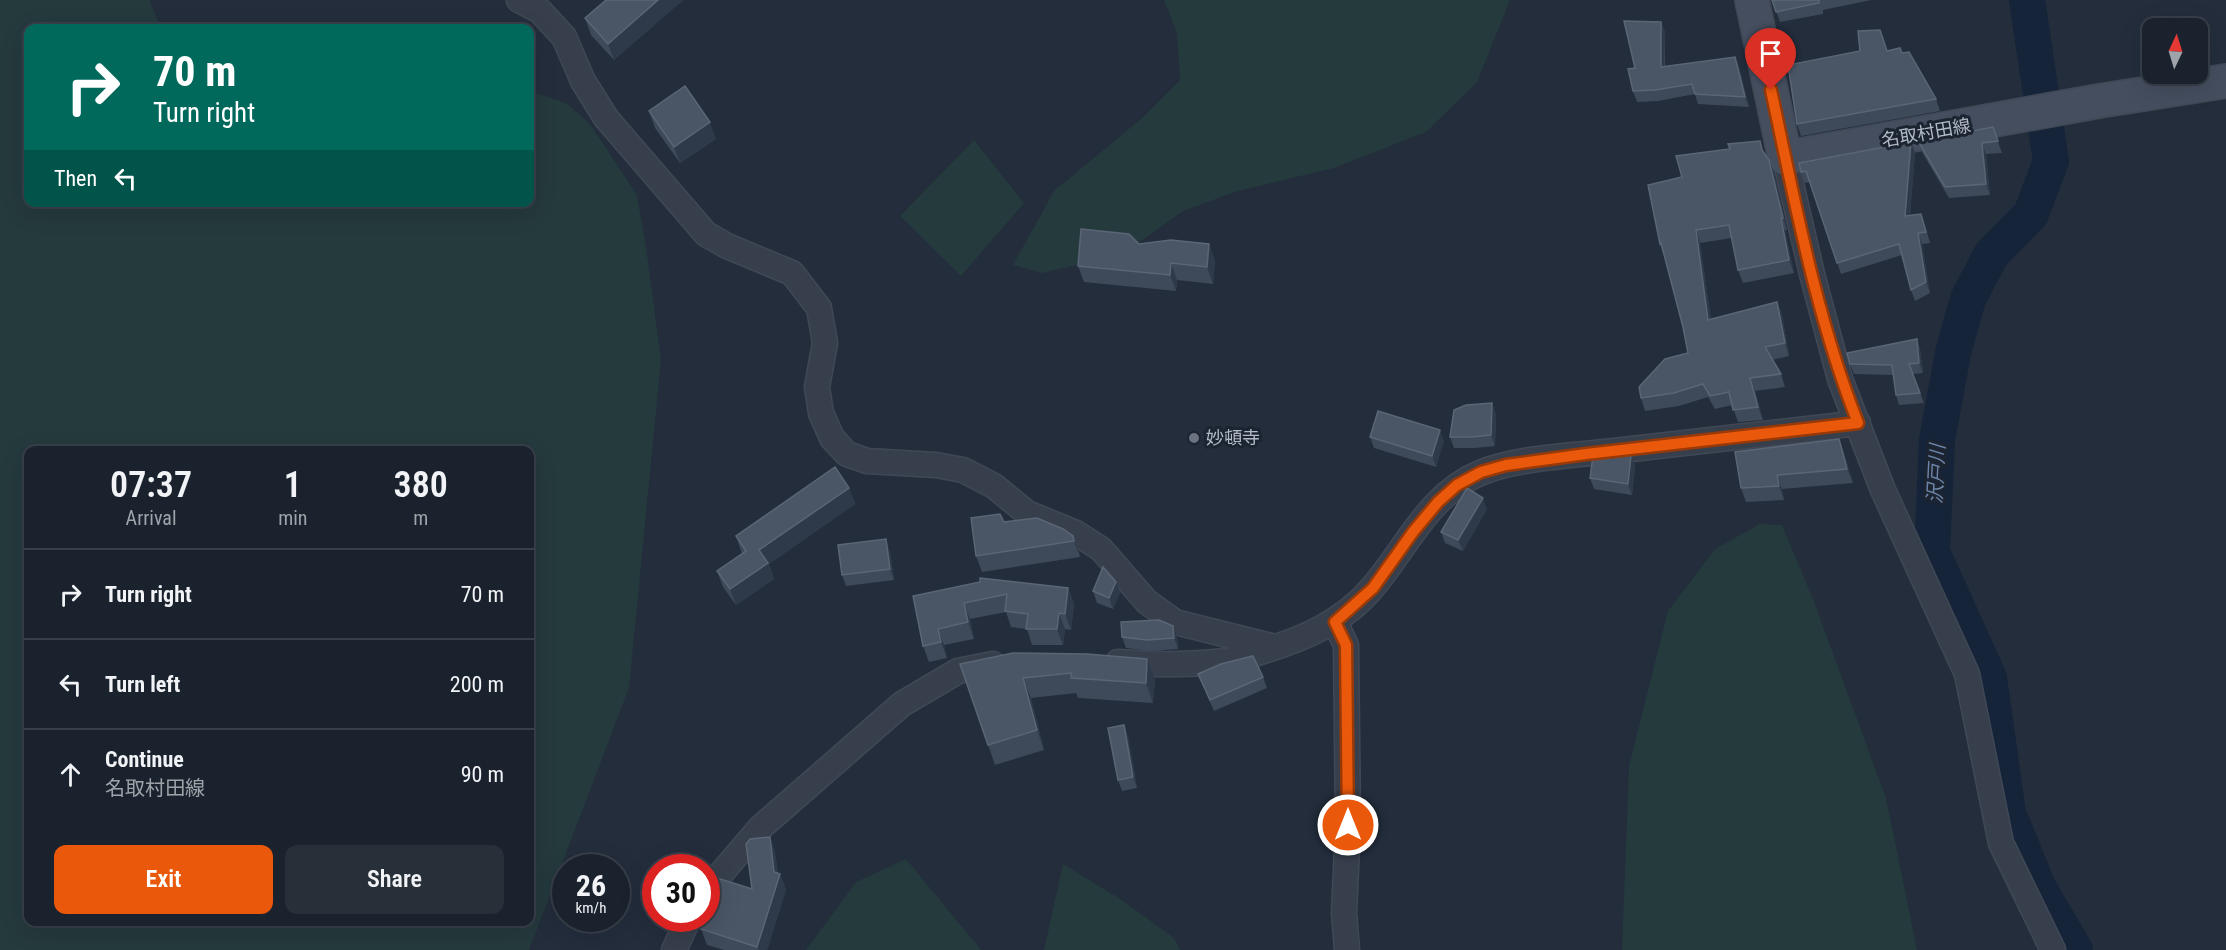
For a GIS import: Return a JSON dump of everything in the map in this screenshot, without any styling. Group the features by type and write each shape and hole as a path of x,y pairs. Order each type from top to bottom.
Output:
{"main road":[{"path":"1752,0 1785,158"},
{"name":"名取村田線","path":"1785,158 2226,81"}],"street":[{"path":"519,0 540,11 564,37 583,81 606,118 706,234 728,246 792,273 819,308 825,343 817,387 821,413 832,438 847,454 867,461 936,465 963,470 994,486 1027,513 1076,533 1101,549 1147,602 1175,622 1276,647"},
{"path":"1785,158 1812,274 1838,368 1883,490 1967,674 2001,843 2053,950"},
{"path":"1095,660 1151,665 1228,661 1311,634 1335,622 1373,588 1413,532 1438,502 1457,485 1481,472 1506,465 1586,454 1858,423"},
{"path":"1335,622 1346,645 1348,825 1344,914 1347,950"},
{"path":"720,875 760,828 902,704 958,671 1019,659"},
{"path":"674,950 682,932"}],"green space":[{"path":"0,0 149,0 159,24 24,24 24,207 534,207 534,92 566,103 590,124 637,195 661,360 629,688 566,854 552,854 552,890 529,950 0,950"},
{"path":"1164,0 1510,0 1477,82 1426,132 1334,168 1238,191 1183,211 1121,255 1042,273 1013,265 1054,191 1141,119 1180,80 1177,33"},
{"path":"974,140 1024,203 961,276 900,216"},
{"path":"1760,524 1782,525 1813,599 1886,798 1917,950 1622,950 1629,766 1668,611 1715,549"},
{"path":"906,859 981,950 806,950 856,882"},
{"path":"1063,864 1122,900 1174,938 1180,950 1044,950"}],"building":[{"path":"606,0 658,0 608,44 585,18"},
{"path":"1772,0 1819,0 1819,3 1776,12"},
{"path":"1624,21 1661,22 1661,67 1735,57 1745,97 1695,94 1692,84 1633,91 1628,69 1635,68"},
{"path":"1880,30 1887,51 1900,48 1902,53 1909,52 1936,99 1797,124 1788,65 1860,51 1858,31"},
{"path":"685,86 710,122 674,147 649,111"},
{"path":"1993,127 1998,141 1982,143 1986,184 1945,187 1918,141"},
{"path":"1760,141 1762,150 1769,160 1783,218 1781,218 1789,260 1738,270 1729,225 1696,230 1708,320 1777,302 1785,343 1765,347 1781,374 1750,378 1758,407 1733,410 1729,392 1710,396 1703,384 1674,393 1641,398 1639,387 1665,359 1688,353 1660,244 1648,185 1682,177 1676,156 1730,149 1728,144"},
{"path":"1911,142 1905,216 1921,214 1926,232 1918,233 1926,282 1911,290 1899,244 1837,263 1806,171 1801,172 1799,163"},
{"path":"1081,229 1129,234 1139,244 1171,240 1209,244 1207,267 1171,263 1170,275 1078,266"},
{"path":"1917,339 1919,363 1909,364 1920,393 1896,395 1892,365 1850,364 1847,353"},
{"path":"1492,403 1491,435 1450,437 1454,410 1466,405"},
{"path":"1378,411 1440,430 1432,456 1370,437"},
{"path":"1839,439 1847,469 1777,475 1779,486 1741,488 1735,452"},
{"path":"1612,454 1631,456 1628,484 1590,478 1593,456"},
{"path":"835,467 849,488 759,550 768,563 730,589 717,571 746,551 736,536"},
{"path":"1467,488 1483,498 1458,540 1441,532"},
{"path":"1000,514 1004,522 1037,518 1063,529 1073,536 1074,541 976,556 971,518"},
{"path":"886,539 890,569 842,575 838,545"},
{"path":"1103,567 1116,582 1109,598 1093,591"},
{"path":"980,578 1068,588 1065,614 1059,613 1057,629 1026,629 1028,614 1005,611 1007,594 964,603 968,622 938,629 941,642 923,646 913,596 980,582"},
{"path":"1159,620 1173,626 1174,638 1147,640 1122,637 1121,622"},
{"path":"1013,653 1087,654 1147,659 1146,683 1071,678 1071,673 1023,678 1037,730 988,745 960,664"},
{"path":"1253,656 1263,677 1210,700 1198,674 1221,664"},
{"path":"1124,725 1133,777 1118,780 1108,728"},
{"path":"770,837 774,872 780,874 757,947 710,932 720,932 720,879 752,889 746,844 750,839"}],"waterway":[{"name":"沢戸川","path":"2027,0 2051,161 2031,214 1991,255 1968,299 1953,353 1937,440 1932,552 1989,678 2008,813 2038,887 2075,950"}],"place":[{"name":"妙頓寺","path":"1194,438"}],"route":[{"path":"1348,825 1346,645 1335,622 1373,588 1413,532 1438,502 1457,485 1481,472 1506,465 1858,423 1840,379 1812,274 1771,90"}]}
